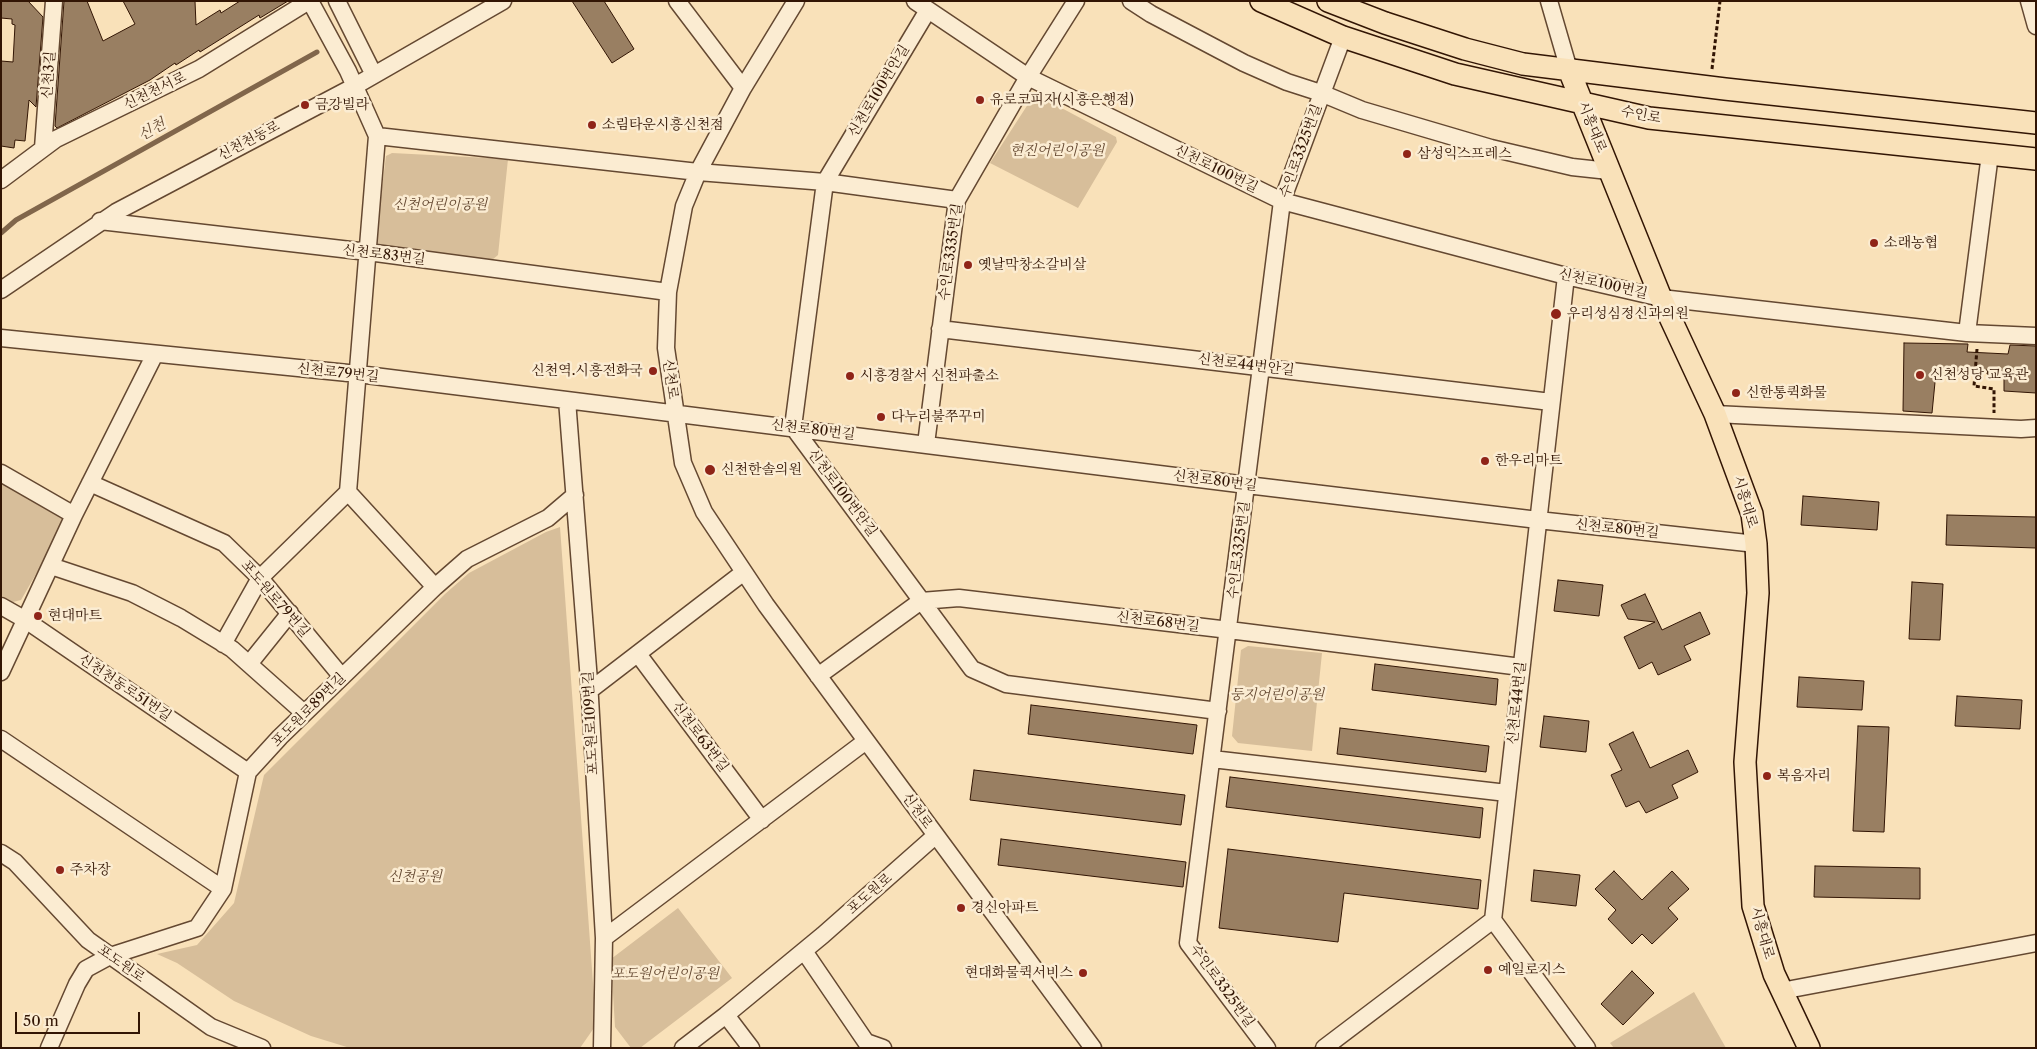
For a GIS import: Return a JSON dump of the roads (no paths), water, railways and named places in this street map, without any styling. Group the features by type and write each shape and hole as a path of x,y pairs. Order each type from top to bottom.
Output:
{"main road":[{"name":"수인로","path":"1261,1 1343,37 1455,74 1649,118 2036,159"},
{"path":"1328,1 1385,23 1465,49 1523,64 1734,90 2036,123"},
{"name":"시흥대로","path":"1569,70 1661,298 1715,414 1752,514 1756,544 1758,593 1745,762 1753,906 1781,991 1809,1048"}],"street":[{"name":"신천3길","path":"43,148 54,1"},
{"path":"337,1 374,75"},
{"name":"신천천동로","path":"1,290 100,221 352,78 374,75 503,1"},
{"path":"677,1 743,88"},
{"name":"신천로","path":"796,1 743,88 698,172 684,206 668,292 666,348 683,463 704,512 744,572 935,836 1093,1048"},
{"name":"수인로3335번길","path":"926,444 957,200 1028,77 1076,1"},
{"path":"1131,1 1151,14 1244,63 1287,82 1322,93 1362,110 1491,148 1572,167 1609,171"},
{"path":"1550,1 1569,70"},
{"path":"2029,1 2036,26"},
{"name":"신천천서로","path":"1,180 56,139 199,70 312,5"},
{"path":"223,644 260,578 348,492 377,136 352,78 312,5"},
{"name":"신천로100번길","path":"921,6 1028,77 1282,201 1566,276 1661,298 1972,333 2036,336"},
{"name":"신천로100번안길","path":"921,6 825,182 793,427 972,669 1006,684 1218,711"},
{"name":"수인로3325번길","path":"1267,1048 1188,943 1282,201 1343,37"},
{"path":"377,136 698,172 825,182 957,200"},
{"path":"1972,333 1990,154"},
{"name":"신천로83번길","path":"100,221 368,252 668,292"},
{"name":"신천로44번길","path":"1493,920 1566,276"},
{"name":"신천로44번안길","path":"940,329 1551,402"},
{"name":"신천로79번길","path":"1,338 358,374 674,412"},
{"path":"1,672 74,515 155,354"},
{"name":"포도원로109번길","path":"567,400 576,495 604,938 602,1048"},
{"name":"신천로80번길","path":"674,412 1247,485 1756,544"},
{"path":"1715,414 2036,428"},
{"path":"1,474 74,515"},
{"name":"포도원로79번길","path":"90,483 224,543 260,578 342,677"},
{"path":"348,492 435,587"},
{"name":"포도원로89번길","path":"248,772 304,713 435,587 467,559 548,518 576,495"},
{"path":"50,566 132,593 181,618 223,644 249,664 304,713"},
{"path":"589,691 744,572"},
{"name":"신천로68번길","path":"921,601 959,598 1521,667"},
{"path":"818,676 921,601"},
{"name":"신천천동로51번길","path":"1,606 24,619 248,772"},
{"path":"249,664 290,613"},
{"name":"신천로63번길","path":"638,654 762,820"},
{"path":"1,739 224,889"},
{"path":"604,938 866,741"},
{"path":"1212,759 1507,793"},
{"path":"49,1048 77,984 86,970 110,956 197,928 224,889 248,772"},
{"name":"포도원로","path":"683,1048 804,951 935,836"},
{"name":"포도원로","path":"1,853 14,862 88,940 211,1027 262,1048"},
{"path":"1324,1048 1493,920 1587,1048"},
{"path":"1781,991 2036,943"},
{"path":"804,951 866,1042 883,1048"},
{"path":"726,1015 751,1048"}],"waterway":[{"name":"신천","path":"1,233 16,220 317,52"}],"place":[{"name":"유로코피자(시흥은행점)","path":"980,100"},
{"name":"금강빌라","path":"305,105"},
{"name":"소림타운시흥신천점","path":"592,125"},
{"name":"삼성익스프레스","path":"1407,154"},
{"name":"소래농협","path":"1874,243"},
{"name":"옛날막창소갈비살","path":"968,265"},
{"name":"우리성심정신과의원","path":"1556,314"},
{"name":"신천역.시흥전화국","path":"653,371"},
{"name":"신천성당 교육관","path":"1920,375"},
{"name":"시흥경찰서 신천파출소","path":"850,376"},
{"name":"신한통퀵화물","path":"1736,393"},
{"name":"다누리불쭈꾸미","path":"881,417"},
{"name":"한우리마트","path":"1485,461"},
{"name":"신천한솔의원","path":"710,470"},
{"name":"현대마트","path":"38,616"},
{"name":"복음자리","path":"1767,776"},
{"name":"주차장","path":"60,870"},
{"name":"경신아파트","path":"961,908"},
{"name":"예일로지스","path":"1488,970"},
{"name":"현대화물퀵서비스","path":"1083,973"}],"park label":[{"name":"현진어린이공원","path":"1057,151"},
{"name":"신천어린이공원","path":"440,205"},
{"name":"둥지어린이공원","path":"1277,695"},
{"name":"신천공원","path":"415,877"},
{"name":"포도원어린이공원","path":"665,974"}]}
